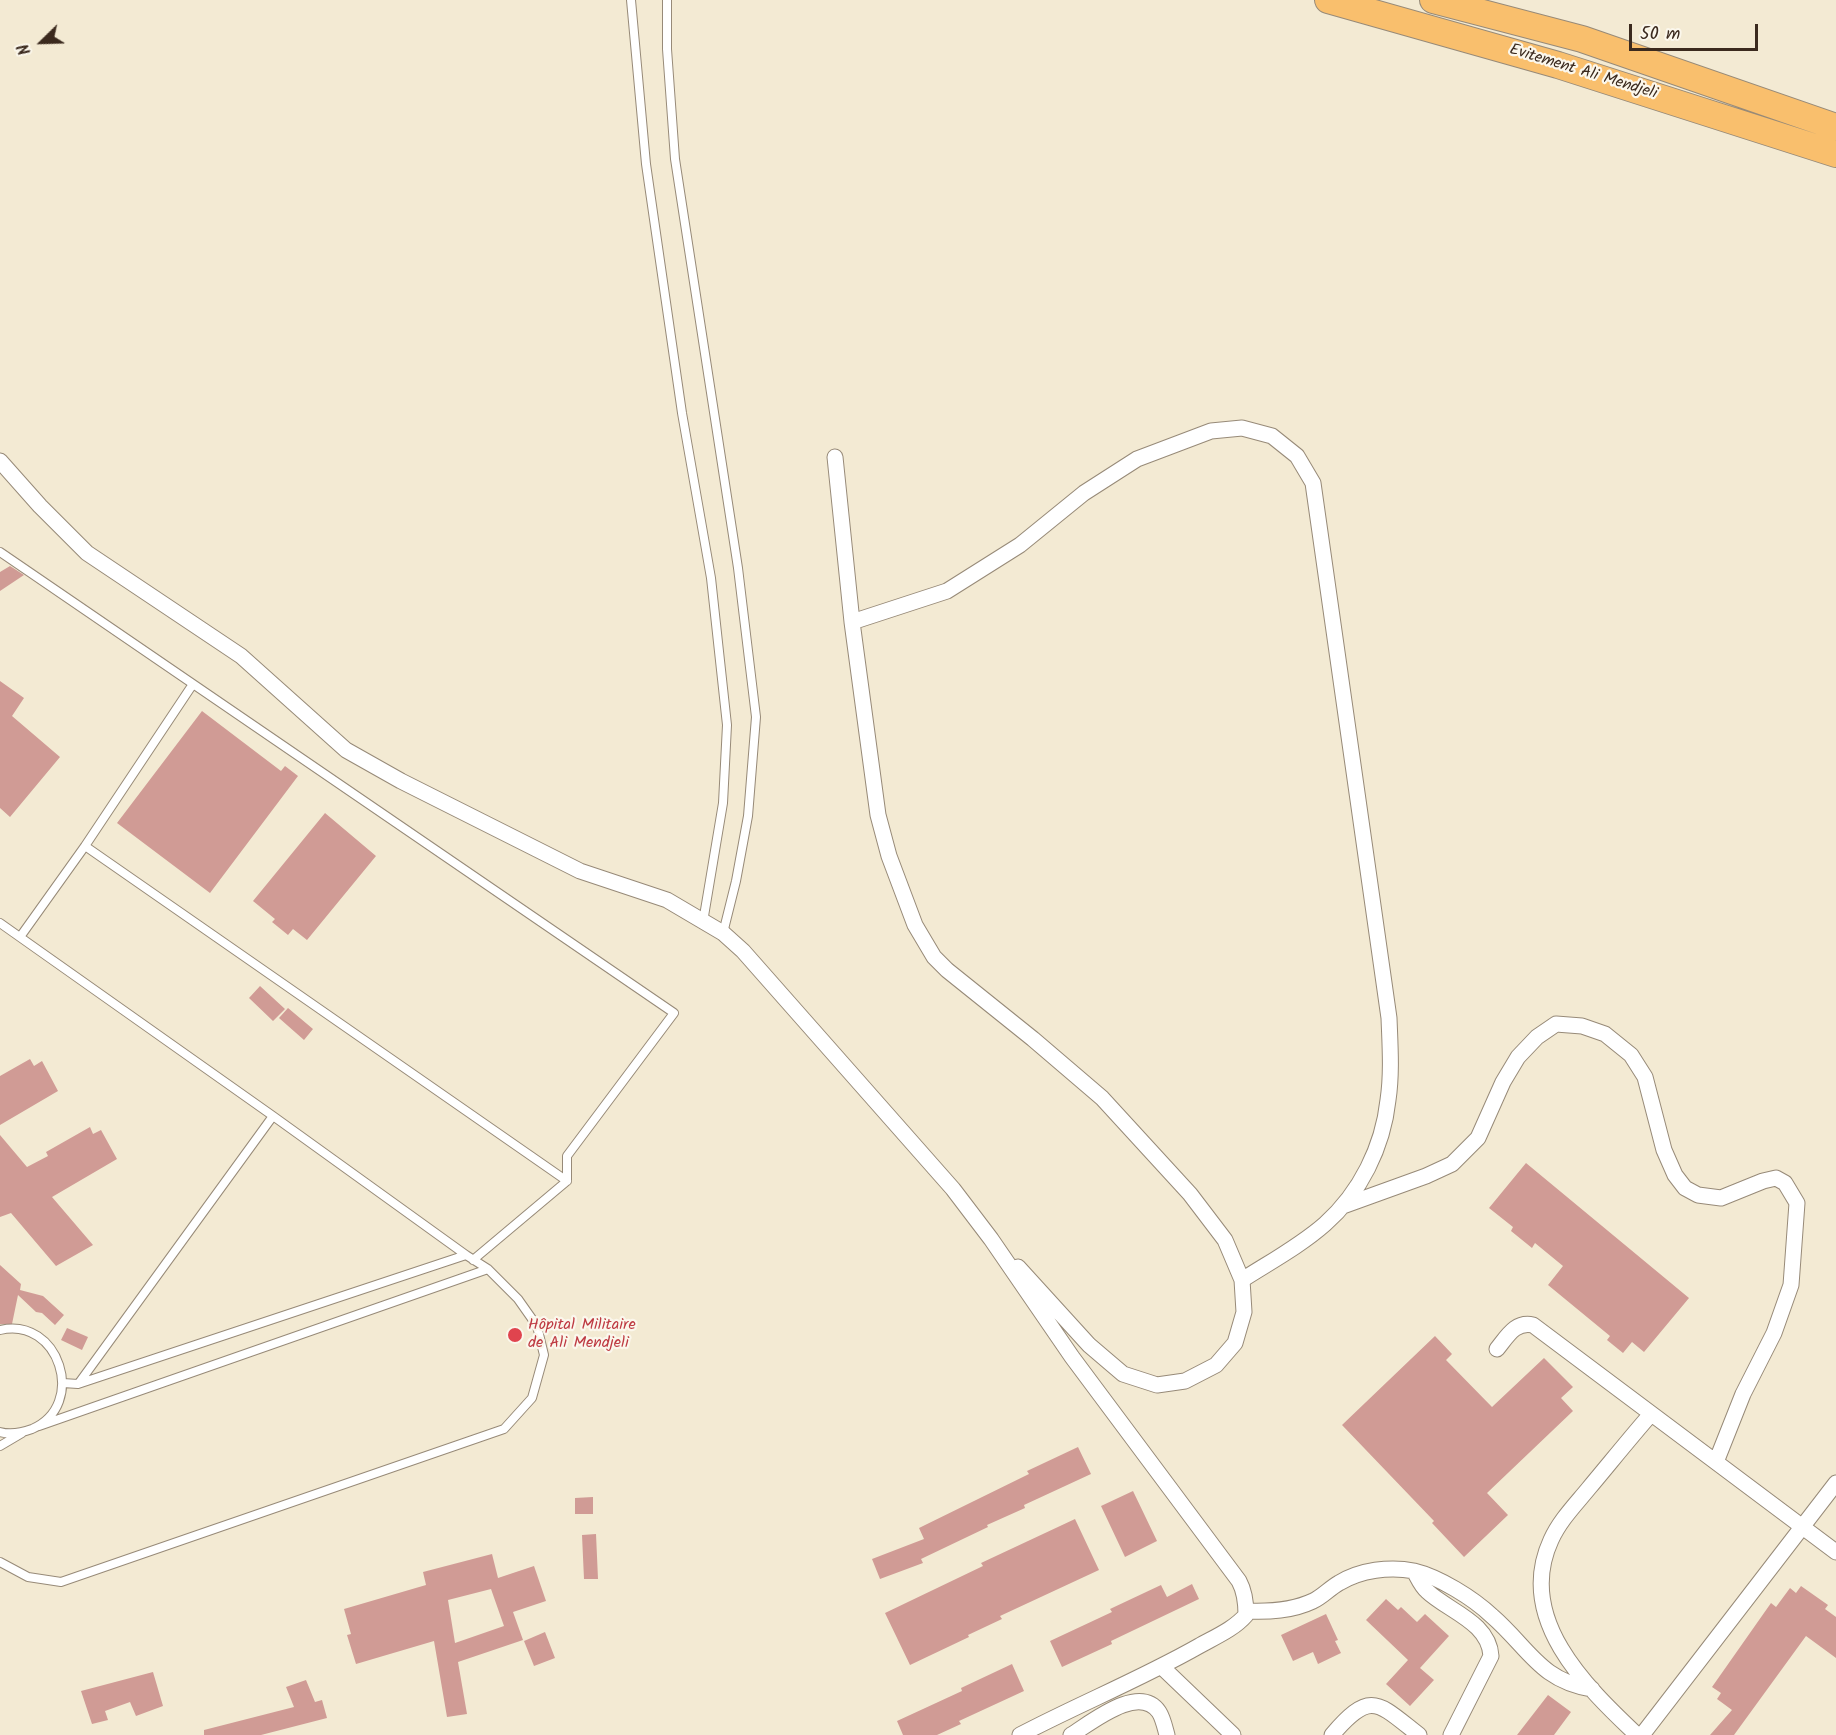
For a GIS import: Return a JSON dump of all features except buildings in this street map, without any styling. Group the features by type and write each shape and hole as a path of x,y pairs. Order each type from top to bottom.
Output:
{"highway":[{"name":"Evitement Ali Mendjeli","path":"1328,0 1569,68 1836,154"},
{"name":"Evitement Ali Mendjeli","path":"1433,0 1582,39 1836,127"}],"street":[{"path":"852,621 947,591 1020,545 1084,493 1137,459 1211,431 1242,428 1272,436 1297,456 1312,483 1389,1018 1388,1101 1378,1142 1365,1176 1343,1206 1302,1242 1242,1280"},
{"path":"835,457 852,621 878,815 889,856 915,925 946,970 1033,1039 1102,1098 1190,1194 1225,1240 1242,1280 1244,1312 1235,1343 1216,1365 1185,1381 1157,1384 1123,1374 1089,1345 1038,1287 991,1239"},
{"path":"0,461 40,506 87,553 241,656 346,750 400,781 570,866 667,900 723,933 743,951 953,1189 991,1239 1072,1357 1244,1590 1246,1611 1242,1620 1228,1630 1162,1667 1020,1735"},
{"path":"1343,1206 1426,1176 1452,1164 1478,1138 1503,1082 1518,1057 1537,1037 1556,1024 1582,1026 1605,1034 1631,1055 1646,1077 1664,1150 1675,1175 1685,1188 1698,1195 1721,1198 1763,1180 1776,1178 1785,1182 1797,1203 1791,1285 1774,1333 1743,1394 1716,1462"},
{"path":"1497,1349 1517,1326 1533,1325 1836,1552"},
{"path":"1651,1414 1559,1525 1545,1554 1542,1570 1542,1603 1552,1634 1592,1689 1640,1735 1836,1483"},
{"path":"1246,1611 1285,1610 1313,1601 1347,1579 1386,1568 1414,1571 1445,1583 1492,1615 1543,1669 1576,1687 1592,1689"},
{"path":"1414,1571 1425,1590 1467,1619 1485,1637 1490,1648 1491,1656 1451,1735"},
{"path":"1162,1667 1233,1735"},
{"path":"1071,1735 1119,1706 1136,1701 1153,1707 1159,1713 1167,1735"},
{"path":"1332,1735 1355,1710 1370,1706 1384,1708 1419,1735"}],"lane":[{"path":"631,0 646,164 682,413 711,578 727,725 723,803 703,922"},
{"path":"667,0 667,49 675,159 738,568 756,717 748,816 736,881 723,933"},
{"path":"0,552 674,1013 567,1156 567,1181 473,1260"},
{"path":"20,937 85,846 194,684"},
{"path":"85,846 567,1181"},
{"path":"0,923 488,1269 518,1299 537,1326 544,1355 532,1398 504,1429 61,1582 28,1577 0,1562"},
{"path":"78,1384 273,1116"},
{"path":"63,1383 78,1384 466,1255"},
{"path":"0,1446 23,1432 39,1426 488,1269"},
{"path":"0,1330 24,1330 40,1337 53,1350 61,1365 63,1383 60,1400 39,1426"},
{"path":"0,1432 6,1434 23,1432"}],"place":[{"name":"Hôpital Militaire de Ali Mendjeli","path":"515,1335"}]}
